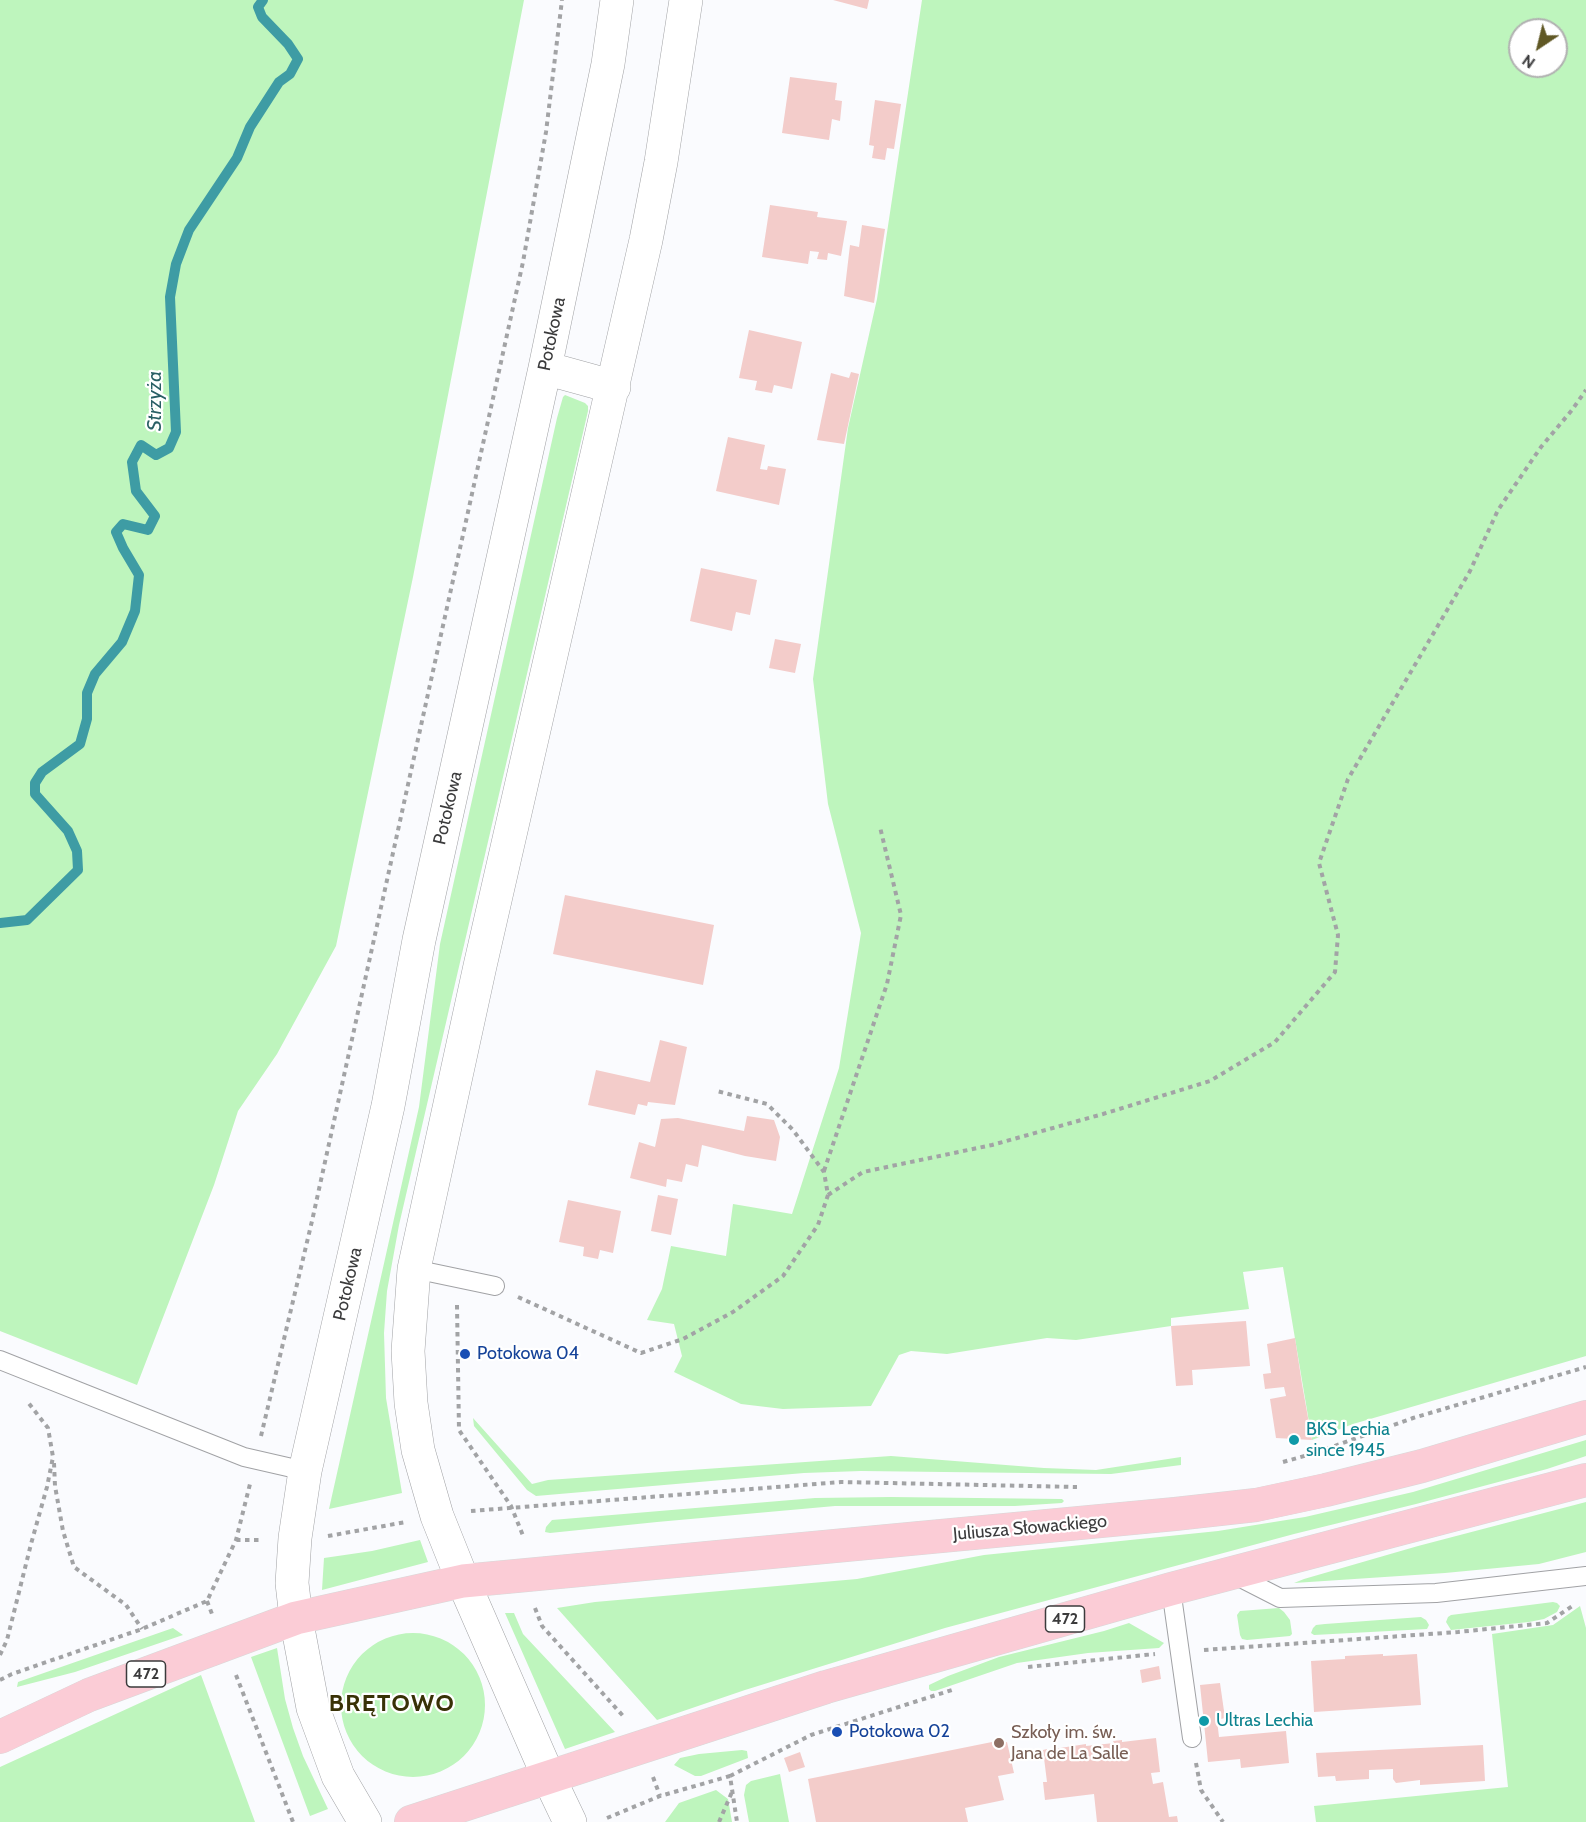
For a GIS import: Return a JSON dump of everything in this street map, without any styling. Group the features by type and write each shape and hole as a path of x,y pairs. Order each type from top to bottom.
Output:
{"main road":[{"name":"Potokowa","path":"365,1822 338,1776 313,1708 296,1618 292,1583 295,1538 305,1471 388,1106 419,940 546,368 608,64 617,0"},
{"path":"570,1822 463,1581 437,1516 418,1450 411,1403 408,1350 414,1269 480,966 646,240 661,162 686,0"},
{"path":"546,368 614,387"},
{"name":"Juliusza Słowackiego","path":"463,1581 1256,1505 1422,1466 1586,1417"},
{"name":"472","path":"411,1822 826,1687 1171,1589 1586,1480"},
{"name":"472","path":"0,1737 89,1695 296,1618 463,1581"}],"lane":[{"path":"414,1269 495,1286"},
{"path":"0,1360 244,1457 305,1471"},
{"path":"1232,1573 1280,1598 1436,1593 1586,1576"},
{"path":"1171,1589 1192,1738"}],"path":[{"path":"255,1460 317,1198 521,274 546,132 562,0"},
{"path":"828,1195 863,1172 992,1145 1210,1081 1275,1042 1335,972 1338,935 1319,863 1348,779 1470,572 1498,510 1541,447 1586,390"},
{"path":"824,1172 887,984 901,915 880,827"},
{"path":"495,1286 641,1353 683,1339 733,1312 783,1276 818,1226 828,1195 824,1172 793,1130 767,1104 717,1091"},
{"path":"457,1300 459,1430 511,1506 524,1538"},
{"path":"1274,1464 1316,1453 1413,1418 1586,1367"},
{"path":"22,1396 48,1428 63,1531 74,1567 126,1605 142,1629"},
{"path":"0,1655 7,1640 53,1456"},
{"path":"470,1511 841,1482 1080,1487"},
{"path":"0,1680 142,1629 207,1601 236,1540 247,1496"},
{"path":"324,1536 417,1520"},
{"path":"236,1540 261,1540"},
{"path":"534,1604 542,1626 628,1721"},
{"path":"235,1671 293,1822"},
{"path":"1192,1738 1201,1790 1223,1822"},
{"path":"607,1818 660,1796 730,1776 737,1822"},
{"path":"719,1822 732,1791"},
{"path":"614,1815 617,1822"}],"green space":[{"path":"0,0 524,0 413,577 336,946 277,1054 238,1111 214,1185 137,1385 0,1331"},
{"path":"922,0 1586,0 1586,1356 1353,1424 1312,1440 1283,1267 1243,1272 1249,1309 1171,1318 1171,1326 1076,1340 1047,1338 947,1354 911,1351 899,1355 871,1406 783,1409 741,1404 674,1372 682,1356 674,1324 647,1320 662,1289 671,1246 726,1256 733,1204 792,1214 839,1068 861,933 828,804 813,679 848,428 877,299"},
{"path":"565,395 585,403 588,411 399,1225 387,1291 384,1333 386,1398 402,1493 329,1509 419,1107 440,944 557,418"},
{"path":"473,1418 532,1484 548,1480 891,1456 1096,1470 1181,1457 1181,1465 1111,1474 861,1471 804,1473 536,1496 527,1490 474,1426"},
{"path":"1586,1440 1586,1456 1547,1469 945,1628 657,1720 557,1608 595,1602 857,1579 984,1555 1218,1531 1305,1517 1413,1492"},
{"path":"815,1498 1062,1499 1064,1501 1015,1506 835,1506 545,1532 552,1520"},
{"path":"1586,1502 1586,1552 1539,1564 1294,1583 1418,1546"},
{"path":"420,1540 428,1562 322,1590 324,1558 372,1551"},
{"path":"1553,1602 1560,1606 1557,1612 1544,1619 1529,1622 1451,1630 1446,1622 1451,1615"},
{"path":"1580,1606 1586,1628 1586,1822 1316,1822 1314,1806 1508,1787 1492,1634 1553,1625"},
{"path":"1279,1608 1290,1620 1292,1634 1290,1636 1242,1639 1237,1615 1240,1611"},
{"path":"505,1613 514,1613 523,1634 615,1732 565,1749"},
{"path":"1421,1617 1429,1625 1427,1629 1314,1635 1311,1633 1316,1625"},
{"path":"1129,1623 1164,1643 1159,1648 1088,1653 1017,1663 935,1691 929,1689 929,1685 948,1676 999,1657"},
{"path":"173,1628 183,1635 75,1672 17,1687 18,1682"},
{"path":"413,1633 427,1634 441,1639 464,1654 479,1677 484,1691 484,1719 479,1733 464,1756 441,1771 427,1776 413,1777 399,1776 385,1771 362,1756 347,1733 342,1719 341,1705 342,1691 347,1677 362,1654 385,1639 399,1634"},
{"path":"277,1648 285,1699 293,1728 303,1756 328,1809 310,1816 251,1657"},
{"path":"201,1675 255,1822 0,1822 0,1767"},
{"path":"747,1751 748,1758 701,1776 695,1776 674,1765 680,1758"},
{"path":"780,1774 789,1822 749,1822 744,1795 746,1785 751,1781"},
{"path":"716,1790 728,1799 732,1822 665,1822 679,1803"}],"building":[{"path":"833,0 869,0 867,9"},
{"path":"790,77 837,83 835,100 842,101 840,121 832,119 829,140 782,133"},
{"path":"875,100 901,104 894,149 887,148 885,160 872,158 874,146 869,145"},
{"path":"770,205 818,212 817,217 847,221 841,256 828,253 827,260 817,259 819,252 810,251 808,264 762,257"},
{"path":"862,225 885,229 874,303 844,296 850,245 859,247"},
{"path":"749,330 802,342 792,389 774,385 772,393 755,390 757,381 739,378"},
{"path":"851,372 859,374 844,444 817,440 831,373 849,378"},
{"path":"728,437 765,445 760,469 767,470 768,466 786,469 779,505 716,491"},
{"path":"701,568 757,580 750,615 736,612 732,631 690,621"},
{"path":"775,639 801,644 795,673 769,668"},
{"path":"565,895 714,925 703,985 553,954"},
{"path":"660,1040 687,1047 675,1105 648,1102 647,1106 638,1104 635,1115 588,1105 596,1070 650,1082"},
{"path":"747,1116 774,1120 780,1137 776,1161 702,1145 698,1167 686,1164 682,1182 667,1179 666,1187 630,1178 639,1142 655,1147 661,1119 678,1118 744,1131"},
{"path":"658,1195 678,1199 671,1235 651,1231"},
{"path":"568,1200 621,1211 613,1253 600,1250 598,1259 583,1256 584,1247 559,1242"},
{"path":"1246,1321 1250,1366 1192,1370 1193,1385 1176,1386 1171,1326"},
{"path":"1295,1338 1312,1440 1276,1438 1270,1399 1286,1396 1284,1387 1265,1389 1263,1374 1271,1373 1267,1344"},
{"path":"1383,1654 1383,1656 1417,1654 1421,1705 1314,1712 1311,1661"},
{"path":"1159,1666 1161,1679 1142,1683 1140,1670"},
{"path":"1220,1683 1225,1718 1217,1720 1219,1737 1286,1731 1289,1763 1241,1768 1240,1759 1208,1762 1200,1685"},
{"path":"1156,1738 1160,1772 1151,1773 1153,1784 1163,1782 1169,1817 1177,1816 1178,1822 1097,1822 1094,1794 1045,1800 1043,1782 1047,1782 1043,1750"},
{"path":"992,1742 992,1745 1007,1742 1014,1773 998,1776 1004,1800 965,1808 968,1822 816,1822 808,1779"},
{"path":"1483,1745 1485,1781 1420,1785 1420,1780 1396,1783 1393,1779 1393,1769 1369,1770 1369,1779 1336,1781 1335,1776 1318,1777 1316,1753"},
{"path":"800,1752 805,1767 789,1772 784,1758"}],"waterway":[{"name":"Strzyża","path":"0,923 27,920 78,870 77,851 68,831 35,794 35,783 42,772 80,744 87,719 87,693 95,674 122,642 135,611 139,575 116,532 123,524 148,530 155,516 136,491 132,462 141,445 156,455 169,448 176,432 170,297 176,264 189,230 237,158 250,127 279,82 290,74 298,59 288,44 262,17 258,7 263,0"}],"place":[{"name":"Potokowa 04","path":"465,1354"},
{"name":"BKS Lechia since 1945","path":"1294,1440"},
{"name":"Ultras Lechia","path":"1204,1721"},
{"name":"Potokowa 02","path":"837,1732"},
{"name":"Szkoły im. św. Jana de La Salle","path":"999,1743"}],"district":[{"name":"BRĘTOWO","path":"392,1704"}]}
